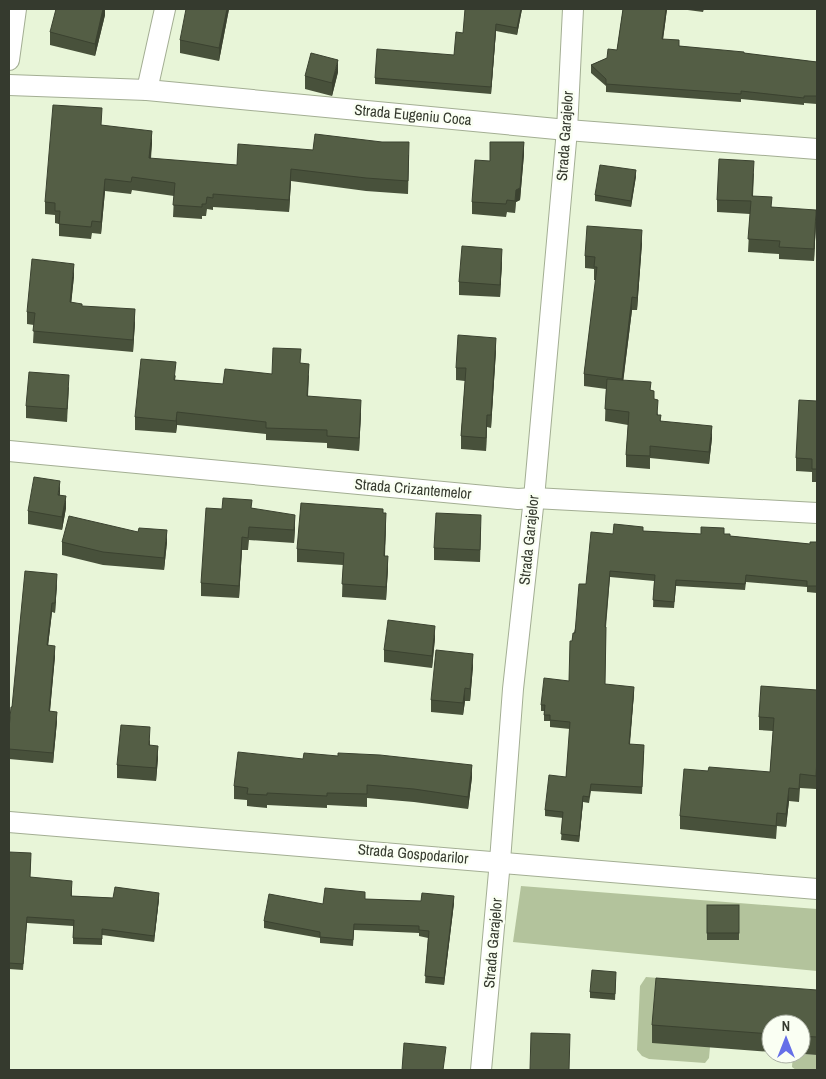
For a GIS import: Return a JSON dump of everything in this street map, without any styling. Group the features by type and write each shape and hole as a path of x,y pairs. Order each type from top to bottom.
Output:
{"street":[{"path":"9,60 16,9"},
{"path":"147,90 165,9"},
{"name":"Strada Garajelor","path":"480,1070 500,861 513,689 534,498 567,130 573,9"},
{"name":"Strada Eugeniu Coca","path":"9,84 147,90 567,130 817,149"},
{"name":"Strada Crizantemelor","path":"9,451 518,499 534,498 817,514"},
{"name":"Strada Gospodarilor","path":"9,822 817,888"}],"green space":[{"path":"521,886 817,909 817,971 513,942"},
{"path":"646,977 817,991 656,996 710,1047 709,1058 705,1063 649,1059 642,1056 637,1050 640,986"},
{"path":"811,1055 817,1055 817,1070 796,1070 792,1067 792,1064 811,1064"}],"building":[{"path":"56,9 103,9 95,44 50,32"},
{"path":"186,9 227,9 219,48 180,40"},
{"path":"465,9 521,9 517,28 496,24 491,87 375,78 377,49 454,55 456,32 463,33"},
{"path":"623,9 666,9 662,39 679,40 679,46 744,52 817,62 817,96 804,96 804,98 741,91 741,94 606,84 606,79 591,65 607,58 608,49 617,50"},
{"path":"311,53 338,60 332,83 305,76"},
{"path":"53,105 102,108 101,125 152,131 149,158 237,165 238,144 313,150 315,134 382,142 409,142 408,181 291,169 289,200 213,194 213,198 207,197 206,204 202,204 202,207 173,205 175,183 132,177 131,182 105,179 101,222 92,221 91,227 59,224 60,211 55,211 55,203 45,202"},
{"path":"490,142 524,142 520,188 516,190 515,201 507,200 506,204 472,202 475,160 490,161"},
{"path":"719,159 754,161 752,196 772,197 771,207 816,210 814,249 779,247 780,241 748,239 751,201 717,200"},
{"path":"600,165 636,170 631,201 595,195"},
{"path":"587,226 642,230 637,298 632,297 622,379 584,374 597,267 594,267 595,257 585,256"},
{"path":"462,246 502,249 500,285 459,282"},
{"path":"32,259 74,264 70,302 82,304 82,306 135,309 133,340 33,331 35,313 27,312"},
{"path":"458,335 496,338 491,415 487,415 486,438 461,436 466,368 456,368"},
{"path":"273,348 301,349 300,363 309,364 307,396 361,400 359,438 327,436 327,430 266,428 266,422 177,412 176,421 135,417 141,359 176,362 174,380 223,384 225,369 272,374"},
{"path":"29,372 69,375 67,409 26,406"},
{"path":"607,379 651,382 650,390 654,391 654,399 658,400 657,415 661,415 660,421 712,426 709,452 650,446 650,456 626,455 629,412 605,409"},
{"path":"799,400 817,401 817,469 812,469 812,459 796,458"},
{"path":"34,477 60,481 58,495 66,496 62,517 28,511"},
{"path":"223,498 252,500 251,508 295,515 294,530 249,527 248,538 242,537 239,586 201,583 206,508 222,509"},
{"path":"301,503 383,509 383,513 386,513 384,556 388,556 386,587 342,584 344,553 297,549"},
{"path":"436,513 481,515 480,550 434,548"},
{"path":"69,516 138,532 139,528 167,530 164,558 103,552 62,542"},
{"path":"614,524 643,527 643,531 701,534 701,527 724,528 724,534 730,534 730,536 810,544 810,542 817,542 817,586 807,586 807,581 746,575 745,584 676,580 674,602 653,600 655,575 610,571 605,627 605,684 634,687 629,744 644,745 642,787 591,784 589,797 583,796 579,836 561,834 563,812 545,810 549,775 566,777 570,722 550,720 550,715 544,715 545,705 541,705 544,678 569,681 570,641 572,641 573,633 575,633 579,584 586,584 591,532 613,534"},
{"path":"25,571 57,574 55,603 52,603 47,645 55,646 49,711 57,712 53,753 9,749 9,729"},
{"path":"388,620 435,626 432,656 384,650"},
{"path":"436,650 473,654 470,689 465,688 463,703 431,700"},
{"path":"761,686 817,690 816,776 800,774 799,789 789,788 786,814 777,813 776,826 680,816 684,769 708,771 709,767 770,772 774,718 759,717"},
{"path":"121,725 150,727 149,745 158,746 156,768 117,765"},
{"path":"238,752 303,759 304,753 338,756 338,753 380,755 472,765 468,797 414,789 367,785 367,794 327,793 327,796 247,794 248,788 234,786"},
{"path":"9,852 31,853 30,877 72,881 71,896 113,898 115,887 159,893 154,936 102,929 102,939 73,938 74,920 27,917 23,964 9,963"},
{"path":"325,888 365,892 365,899 421,901 422,893 454,896 444,978 425,976 429,931 419,930 419,926 354,924 353,940 320,937 320,932 264,921 269,894 323,904"},
{"path":"707,905 739,905 739,933 707,933"},
{"path":"592,970 616,972 615,994 590,992"},
{"path":"656,978 817,990 817,1037 811,1037 811,1014 761,1014 761,1033 652,1025"},
{"path":"531,1033 570,1034 569,1070 530,1070"},
{"path":"404,1043 446,1047 443,1070 402,1070"}]}
